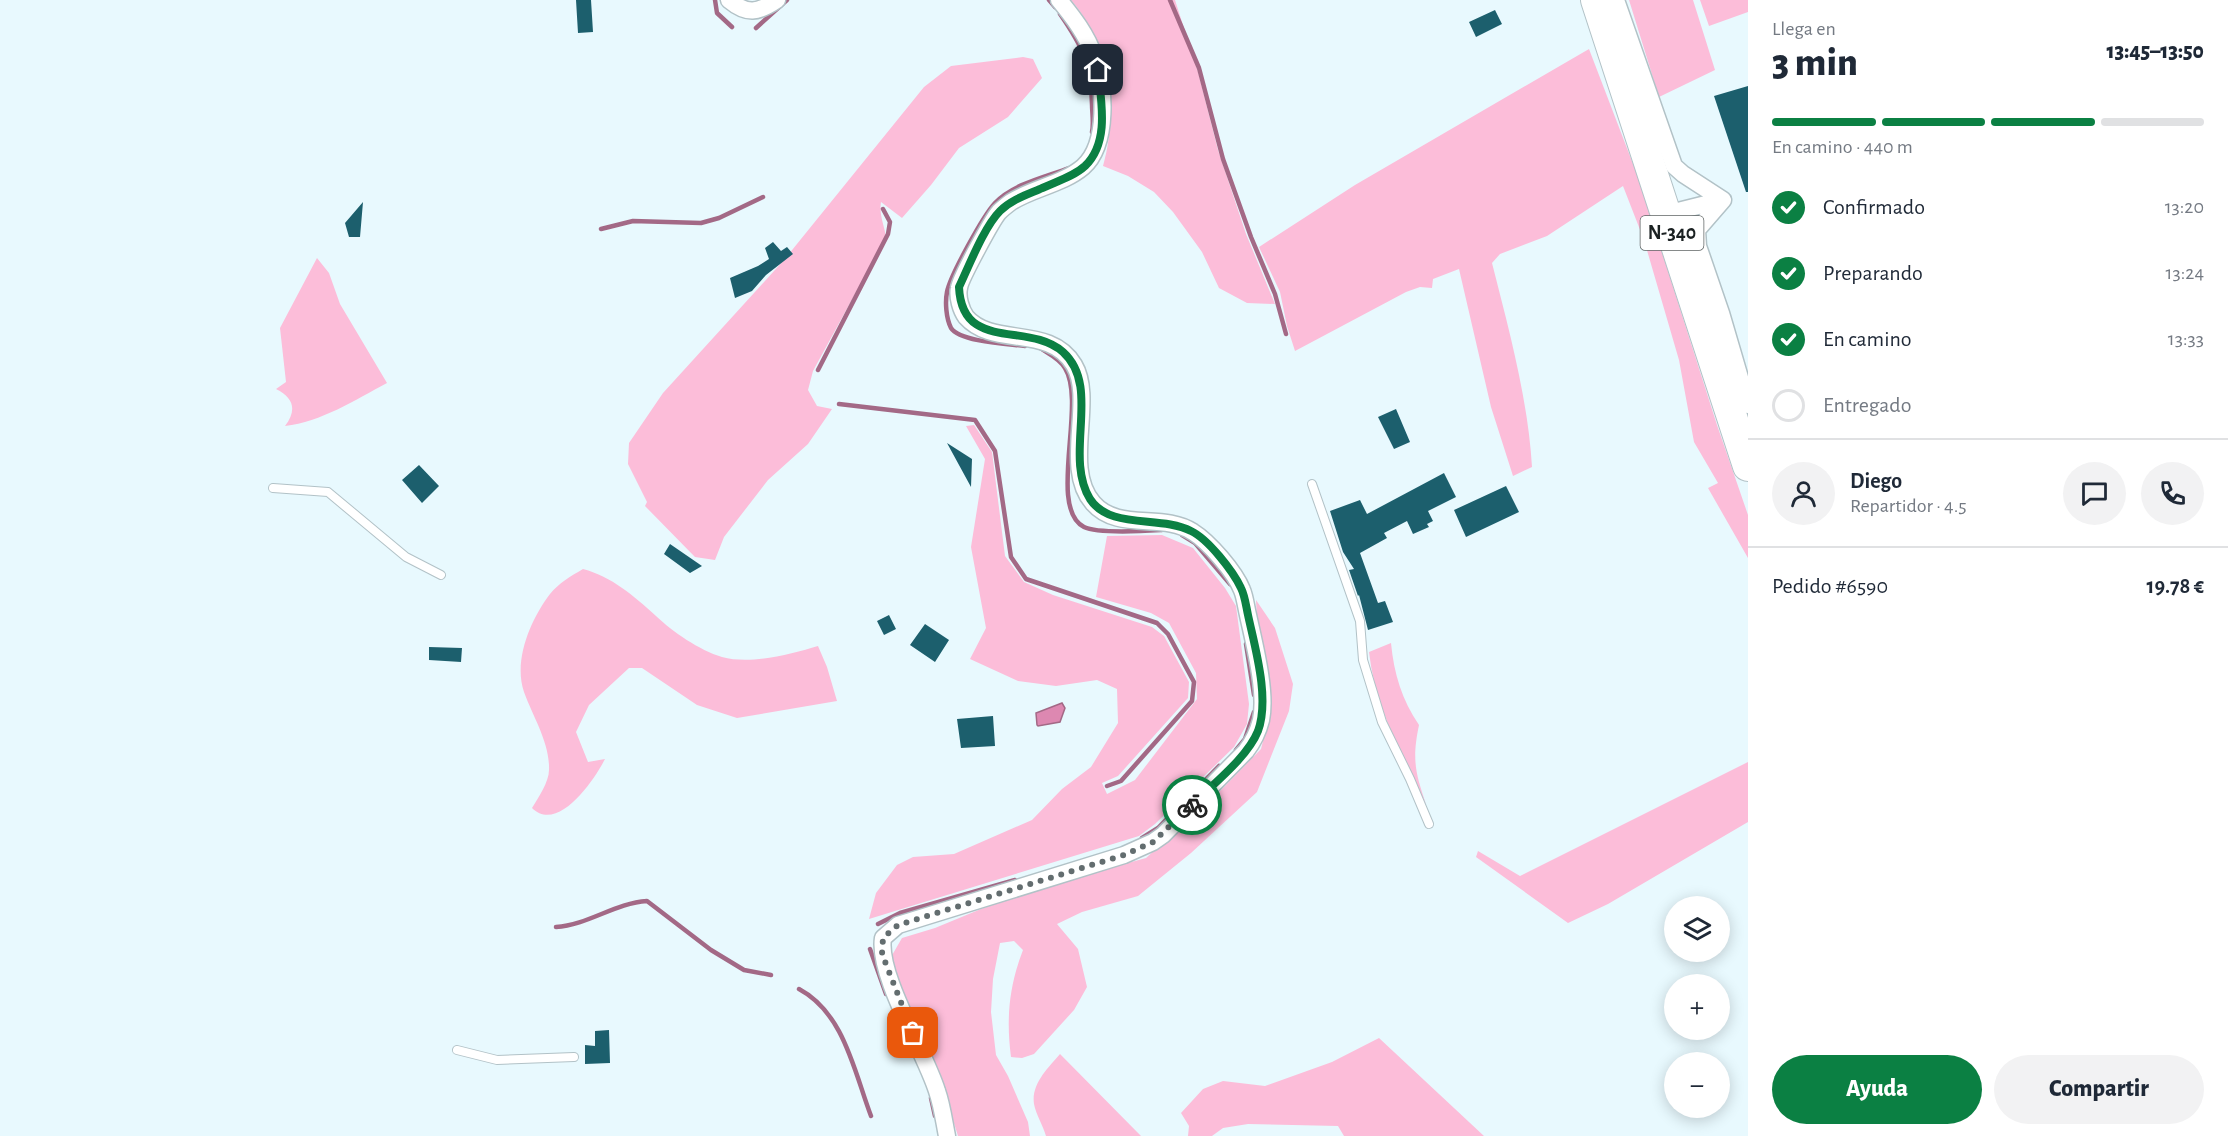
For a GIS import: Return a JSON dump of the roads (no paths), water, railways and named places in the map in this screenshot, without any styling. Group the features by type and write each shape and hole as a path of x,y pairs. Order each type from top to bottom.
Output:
{"highway":[{"name":"N-340","path":"1596,0 1748,466"}],"street":[{"path":"729,0 743,10 754,11 777,0"},
{"path":"948,1136 937,1090 882,954 883,938 898,925 1124,855 1153,842 1246,751 1262,719 1257,654 1242,589 1221,559 1193,532 1167,523 1115,518 1103,512 1092,502 1084,490 1079,467 1081,386 1075,366 1061,350 1048,343 977,326 966,316 962,308 959,287 991,223 999,212 1011,202 1073,174 1085,165 1098,146 1102,130 1095,57 1085,36 1059,0"},
{"path":"1616,0 1674,166 1723,200"},
{"path":"1666,214 1723,200"},
{"path":"1723,200 1697,231 1698,246 1721,313 1748,405"}],"lane":[{"path":"1312,484 1360,621 1362,660 1382,722 1429,824"},
{"path":"273,488 328,492 405,557 441,575"},
{"path":"457,1050 497,1060 574,1057"}],"waterway":[{"path":"715,0 717,13 732,27"},
{"path":"756,28 787,0"},
{"path":"1049,0 1055,7"},
{"path":"1170,0 1199,68 1223,159 1251,237 1275,294 1286,334"},
{"path":"1060,14 1075,36 1088,67 1092,132"},
{"path":"1025,346 985,342 956,333 948,320 947,292 968,246 995,203 1002,196 1020,186 1069,168"},
{"path":"601,229 633,221 701,223 719,218 763,197"},
{"path":"818,370 888,234 890,222 883,209"},
{"path":"1040,348 1054,356 1063,365 1071,384 1068,478 1073,516 1084,527 1100,531 1162,530"},
{"path":"839,404 975,420 995,451 1011,557 1026,579 1157,623 1168,634 1194,682 1192,701 1121,781 1107,786"},
{"path":"1182,535 1195,543 1230,584"},
{"path":"1246,644 1254,695"},
{"path":"1236,750 1245,739 1254,712"},
{"path":"1142,838 1158,828 1219,766"},
{"path":"878,924 900,913 1015,880"},
{"path":"556,927 647,901 711,950 744,970 771,975"},
{"path":"870,949 886,994"},
{"path":"799,989 827,1013 837,1028 853,1062 871,1116"},
{"path":"931,1098 935,1116"}]}
